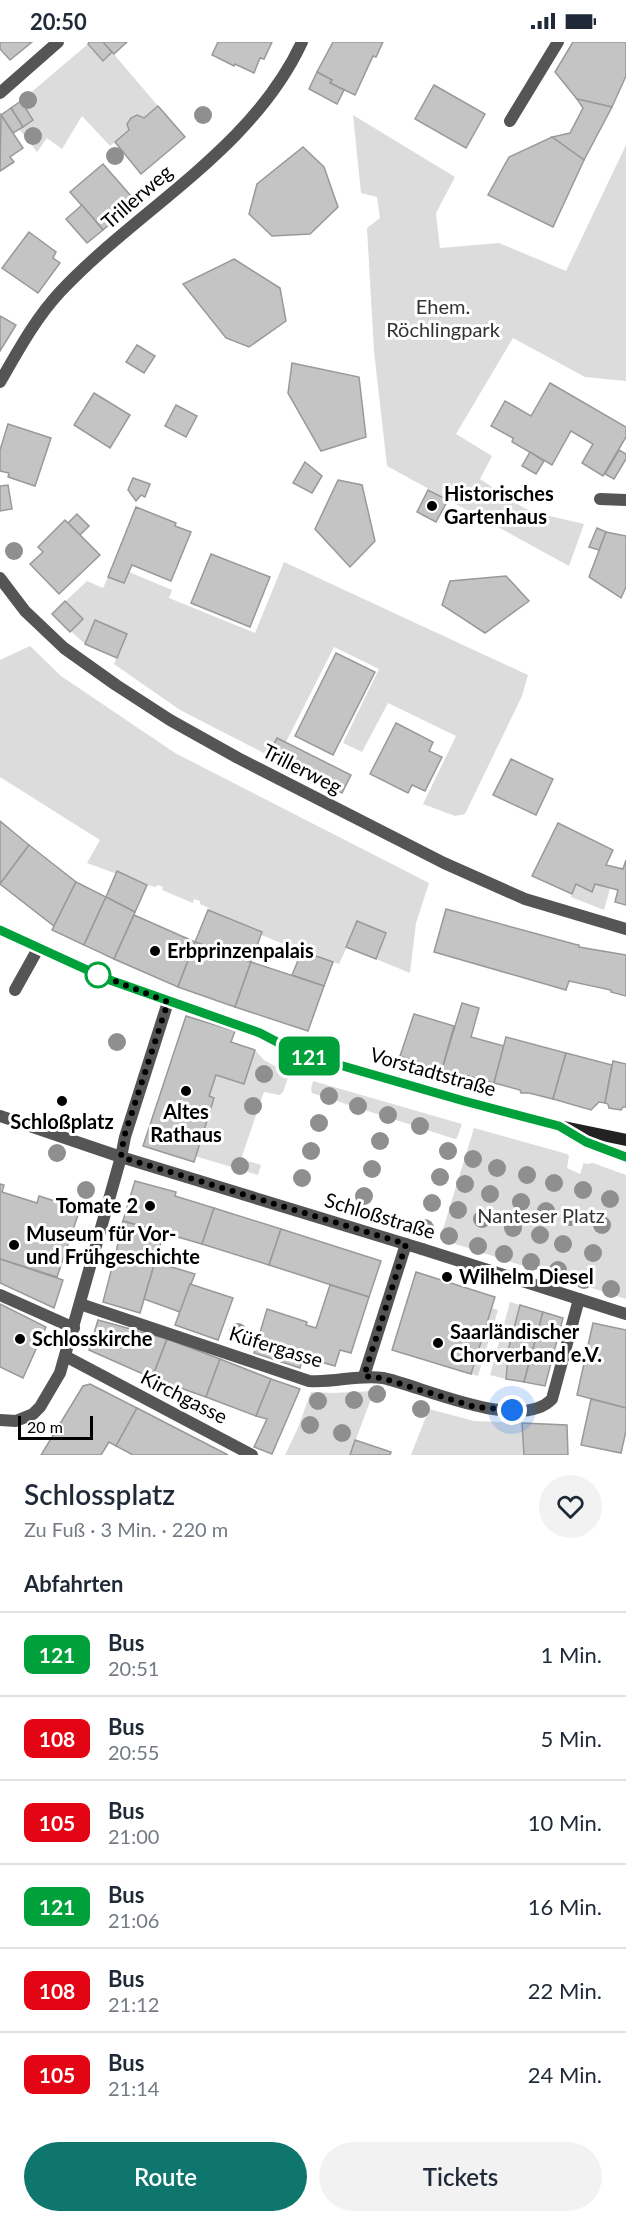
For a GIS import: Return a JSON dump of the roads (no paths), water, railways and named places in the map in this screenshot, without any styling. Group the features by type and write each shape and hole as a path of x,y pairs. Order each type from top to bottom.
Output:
{"main road":[{"path":"0,930 107,979 168,1002"},
{"name":"Vorstadtstraße","path":"168,1002 260,1033 298,1053 464,1101 559,1126 626,1140"},
{"name":"Vorstadtstraße","path":"559,1126 586,1142 626,1156"}],"street":[{"path":"0,93 58,42"},
{"name":"Trillerweg","path":"0,382 45,308 76,276 198,170 238,131 281,78 302,42"},
{"path":"510,121 558,42"},
{"path":"600,499 626,500"},
{"name":"Trillerweg","path":"0,578 26,611 64,648 116,686 170,720 238,758 444,863 525,899 626,929"},
{"path":"15,990 39,947"},
{"path":"0,1420 16,1421 33,1414 40,1407 60,1373 121,1157 124,1137 168,1002"},
{"path":"0,1116 121,1157"},
{"name":"Schloßstraße","path":"121,1157 626,1314"},
{"path":"364,1376 406,1244"},
{"path":"0,1295 74,1328"},
{"name":"Küfergasse","path":"81,1304 309,1381 326,1382 364,1376 382,1378 475,1407 531,1410 548,1404 552,1399 579,1299"},
{"name":"Kirchgasse","path":"65,1356 252,1455"}],"place":[{"name":"Historisches Gartenhaus","path":"432,506"},
{"name":"Erbprinzenpalais","path":"155,951"},
{"name":"Altes Rathaus","path":"186,1091"},
{"name":"Schloßplatz","path":"62,1101"},
{"name":"Tomate 2","path":"150,1206"},
{"name":"Museum für Vor- und Frühgeschichte","path":"14,1245"},
{"name":"Wilhelm Diesel","path":"447,1277"},
{"name":"Schlosskirche","path":"20,1339"},
{"name":"Saarländischer Chorverband e.V.","path":"438,1343"}],"park label":[{"name":"Ehem. Röchlingpark","path":"443,318"},
{"name":"Nanteser Platz","path":"541,1216"}]}
